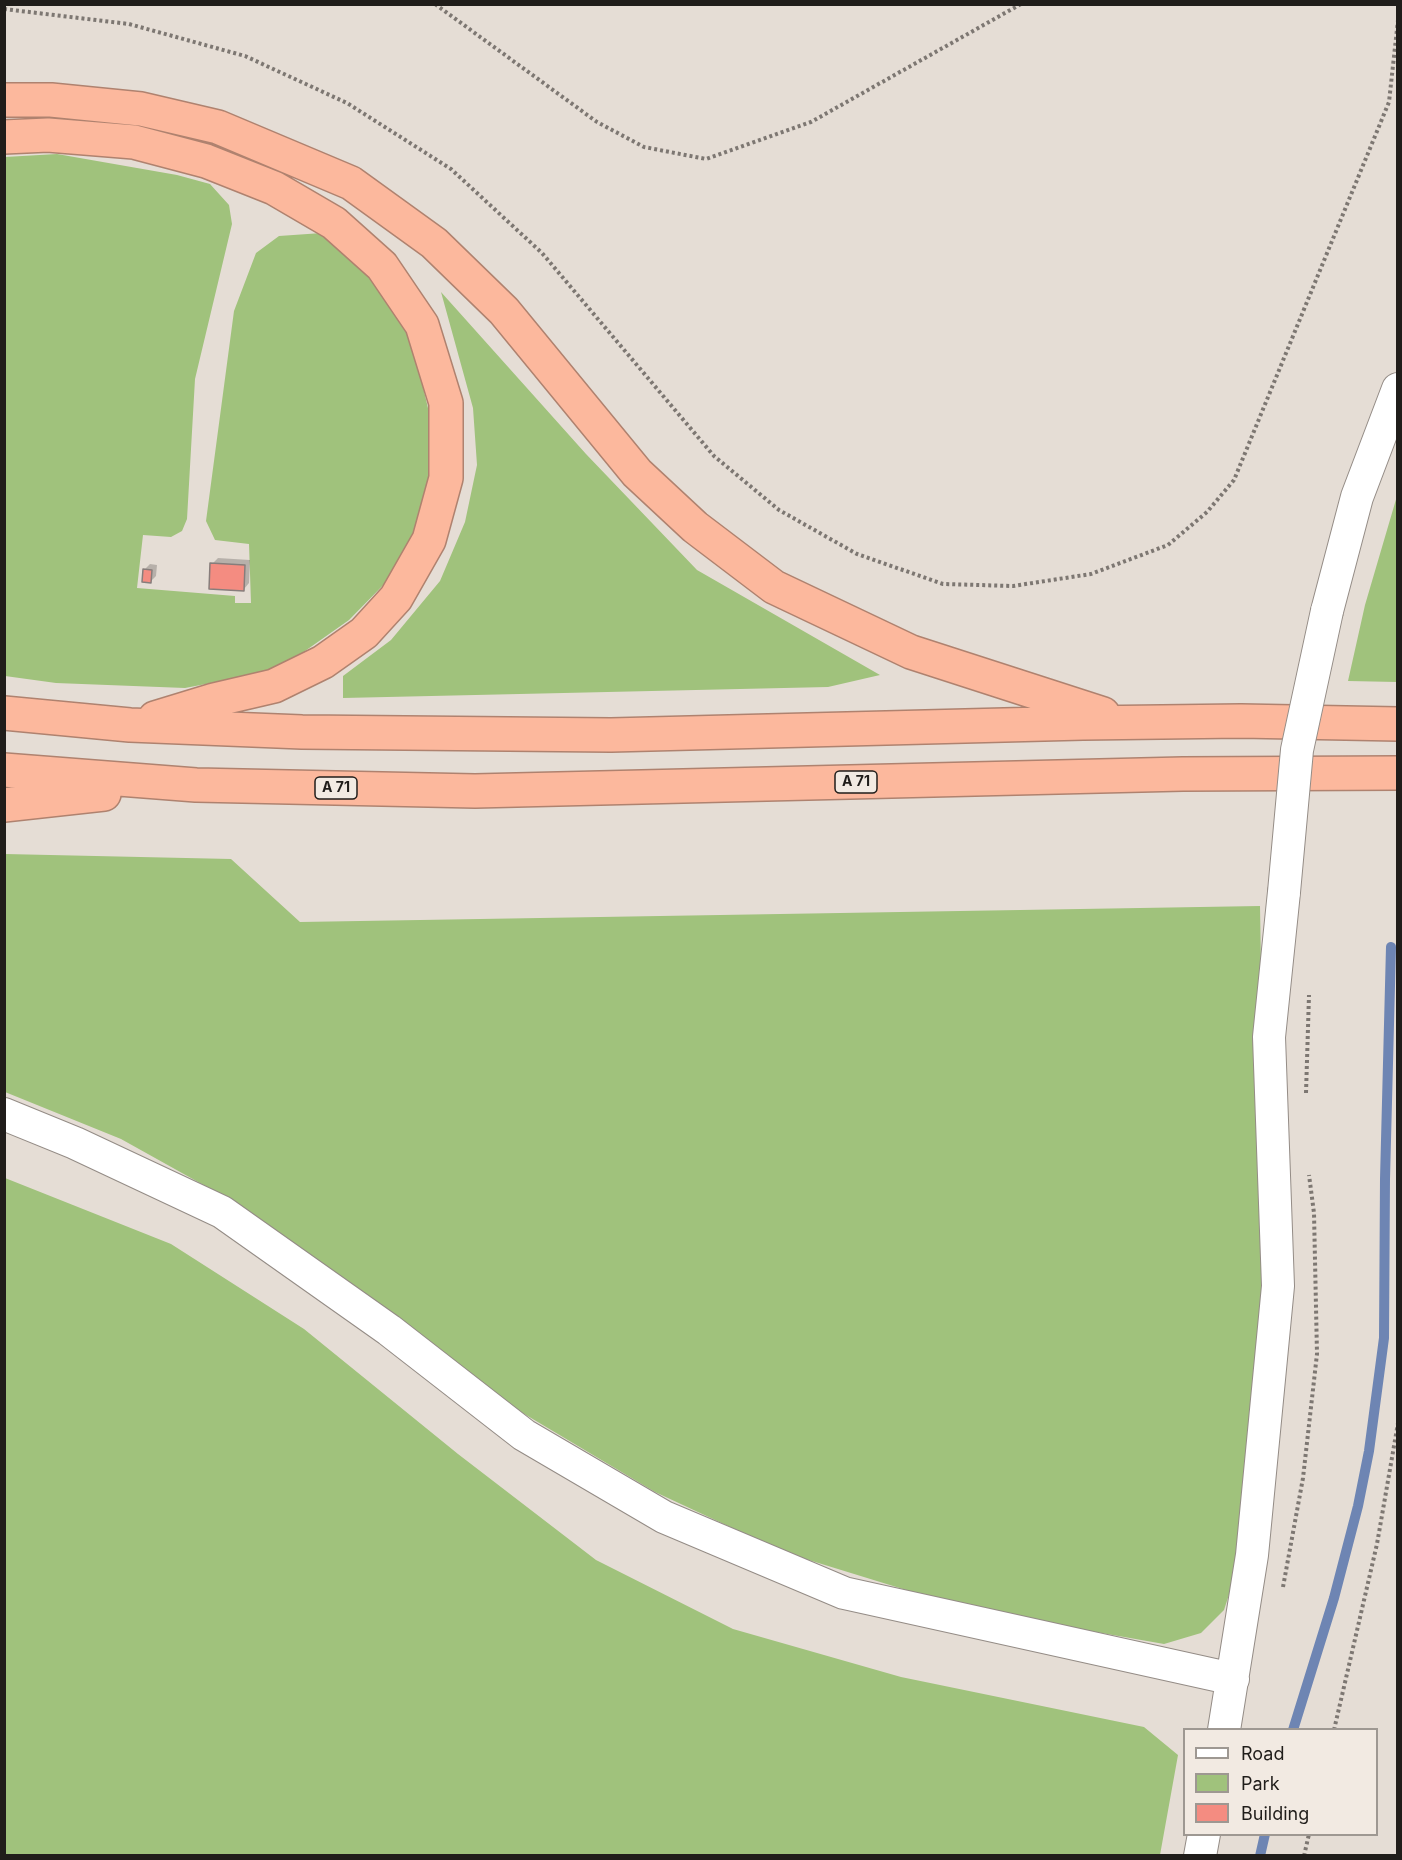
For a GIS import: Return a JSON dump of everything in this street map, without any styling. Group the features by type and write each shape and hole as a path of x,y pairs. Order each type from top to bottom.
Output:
{"highway":[{"path":"4,100 51,100 141,109 218,127 351,183 434,243 504,311 637,473 695,527 774,587 911,652 1130,723"},
{"path":"4,137 48,135 134,142 196,158 274,188 334,223 382,266 422,325 446,403 446,478 429,540 396,598 364,633 323,662 274,686 214,700 130,725"},
{"path":"4,713 130,725 302,732 611,735 1241,721 1398,724"},
{"name":"A 71","path":"4,770 57,776 196,785 475,791 1205,774 1398,773"},
{"path":"4,805 196,785"}],"street":[{"path":"1224,1728 1252,1555 1278,1286 1269,1037 1297,750 1327,611 1357,497 1398,389"},
{"path":"4,1114 75,1143 222,1212 389,1330 524,1436 664,1517 844,1593 1233,1679"},
{"path":"1200,1856 1204,1836"}],"path":[{"path":"435,4 597,122 644,147 706,159 811,122 1021,4"},
{"path":"4,9 129,24 245,56 347,102 451,169 542,253 714,456 779,510 857,554 943,584 1013,586 1091,574 1168,545 1207,512 1234,480 1389,102 1398,20"},
{"path":"1334,1728 1377,1544 1398,1423"},
{"path":"1304,1856 1309,1836"}],"green space":[{"path":"57,154 177,175 210,184 229,205 232,224 195,379 187,519 182,531 171,537 143,535 137,588 235,596 235,603 251,603 249,544 215,540 206,521 234,311 256,253 279,236 322,233 359,262 409,327 431,421 431,478 419,526 397,571 349,620 278,670 185,688 56,683 5,676 5,157"},
{"path":"441,292 586,454 697,570 880,675 828,687 343,698 343,676 391,640 440,581 465,522 477,465 473,408"},
{"path":"1397,496 1397,682 1348,681 1365,605"},
{"path":"5,854 231,859 300,922 1260,906 1265,1213 1258,1423 1234,1579 1224,1610 1201,1633 1164,1644 971,1610 786,1553 655,1492 521,1412 394,1316 234,1202 121,1139 5,1092"},
{"path":"5,1178 171,1244 304,1329 458,1454 596,1560 733,1629 901,1677 1144,1727 1178,1755 1160,1855 5,1855"}],"building":[{"path":"210,563 245,565 244,591 209,589"},
{"path":"143,569 152,570 151,583 142,582"}],"waterway":[{"path":"1294,1728 1334,1598 1358,1506 1369,1451 1384,1338 1385,1179 1391,947"},
{"path":"1260,1856 1265,1836"}]}
